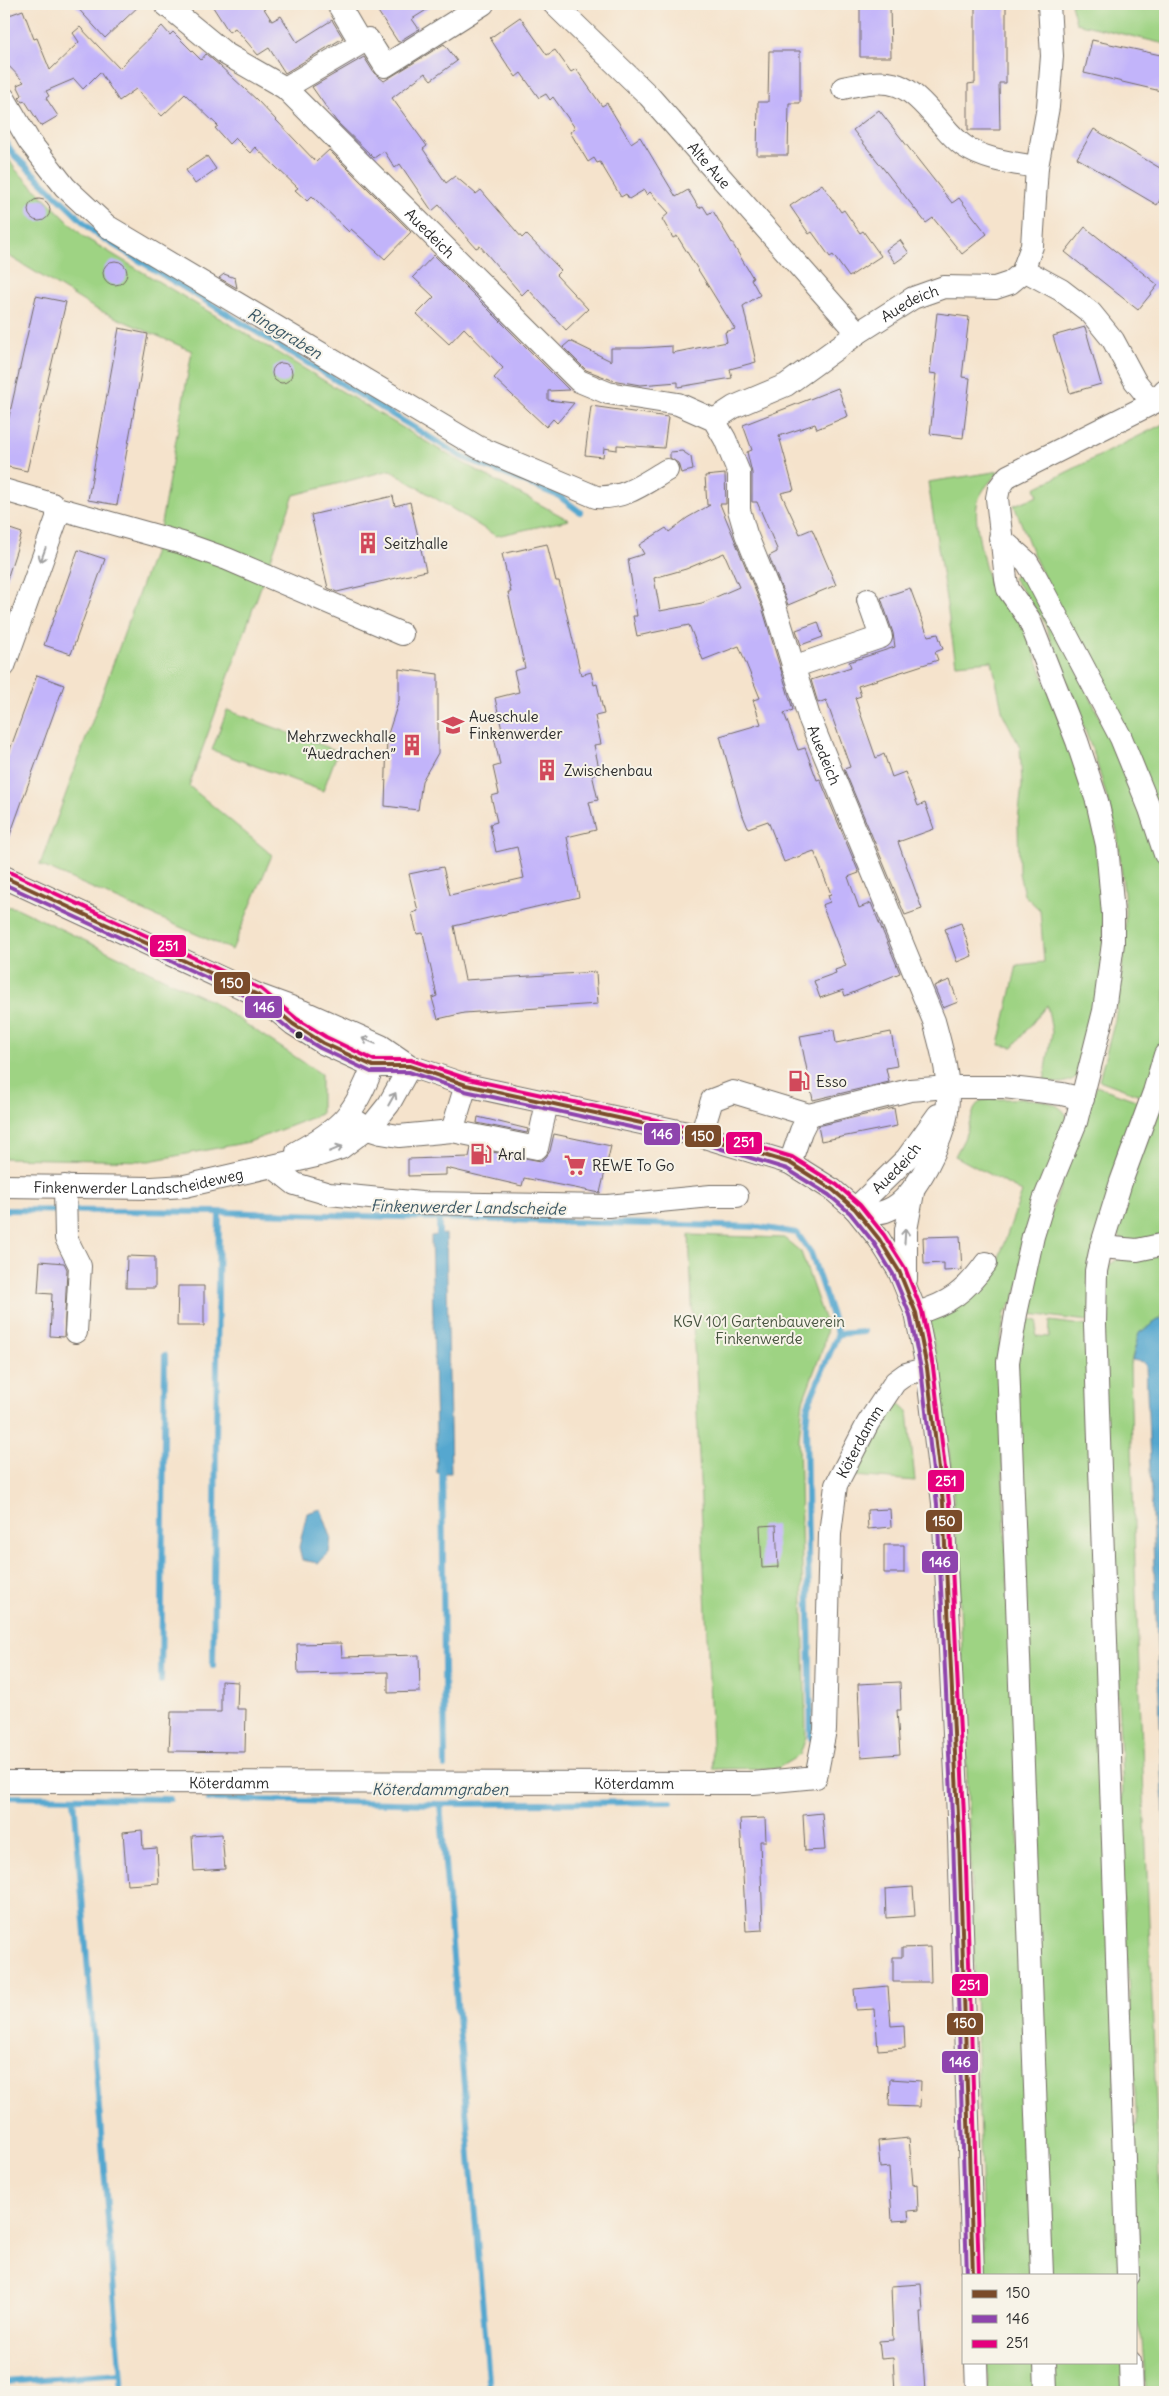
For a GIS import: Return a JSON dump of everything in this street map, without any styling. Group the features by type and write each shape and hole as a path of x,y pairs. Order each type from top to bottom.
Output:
{"street":[{"name":"Auedeich","path":"165,4 226,54 285,88 579,381 608,393 678,404 714,420 725,439 739,473 739,510 741,518 774,603 808,717 934,1021 944,1062 948,1087 948,1110 944,1128 929,1162 905,1199 887,1210 867,1213 855,1209 880,1186 921,1142 940,1113 948,1087"},
{"path":"338,4 361,43"},
{"path":"285,88 368,39 385,66 483,4"},
{"name":"Alte Aue","path":"554,4 649,96 858,333"},
{"path":"1049,4 1052,56 1048,107 1037,167 1032,246 1024,270 1061,290 1091,313 1113,340 1135,382 1159,396"},
{"path":"843,88 872,82 883,82 905,88 923,103 952,136 964,146 993,158 1037,167"},
{"path":"4,98 29,140 65,187 107,226 478,447 596,497 612,498 626,494 668,470"},
{"name":"Auedeich","path":"714,420 734,408 786,385 858,333 913,298 929,291 959,286 995,288 1010,282 1024,270"},
{"path":"1042,2274 1008,1362 1033,1236 1044,1200 1083,1099 1104,1012 1110,974 1113,914 1107,845 1097,801 1077,741 1030,619 1008,589 1000,538 998,492 1004,480 1159,396"},
{"path":"4,490 52,504 57,508 228,558 402,634"},
{"path":"4,666 57,518 57,508"},
{"path":"1000,538 1027,562 1121,738 1150,809 1165,854"},
{"path":"794,667 881,637 868,600"},
{"path":"4,877 258,995 302,1011 381,1046 410,1066 466,1085 701,1136 790,1163 833,1190 855,1209 886,1250 906,1285 916,1313 927,1368 943,1503 958,1828 973,2274"},
{"path":"258,995 293,1024 323,1042 373,1066 410,1066"},
{"path":"1128,2274 1095,1324 1096,1271 1101,1247 1121,1182 1154,1092 1165,1055"},
{"name":"Finkenwerder Landscheideweg","path":"272,1166 318,1141 349,1116 362,1094 373,1066"},
{"name":"Finkenwerder Landscheideweg","path":"4,1186 65,1203 152,1188 185,1186 316,1156 341,1148 368,1129 390,1104 410,1066"},
{"path":"452,1131 466,1085"},
{"path":"701,1136 712,1100 733,1092 809,1115 910,1090 948,1087 1004,1087 1062,1094 1083,1099"},
{"path":"349,1116 368,1129 399,1136 452,1131 537,1148 547,1103"},
{"path":"790,1163 801,1131 809,1115"},
{"path":"272,1166 295,1184 329,1194 421,1204 608,1206 711,1196 737,1196"},
{"name":"Auedeich","path":"906,1285 906,1230 914,1185"},
{"path":"65,1203 69,1246 80,1266 76,1332"},
{"path":"1101,1247 1137,1250 1165,1244"},
{"path":"916,1313 937,1308 953,1298 973,1282 986,1263"},
{"name":"Köterdamm","path":"4,1782 753,1784 816,1777 825,1730 830,1534 836,1485 868,1424 895,1382 906,1374 927,1368"},
{"path":"976,2364 977,2392"},
{"path":"1045,2364 1046,2392"},
{"path":"1130,2364 1131,2392"}],"green space":[{"path":"1071,4 1165,4 1165,44 1076,23"},
{"path":"4,152 15,169 84,237 450,456 569,520 496,536 390,470 294,495 189,786 272,855 232,950 40,865 158,540 192,351 94,308 4,253"},
{"path":"1165,423 1165,838 1034,556 1014,505 1038,496 1035,488"},
{"path":"1001,471 982,492 977,510 980,543 990,585 995,592 1018,610 1099,825 1106,970 1080,1074 1072,1080 1059,1083 1044,1082 1052,1032 1047,1005 1013,1047 999,1045 1017,965 1044,962 1040,910 1024,895 1019,873 1018,821 1022,785 1020,747 1003,714 992,661 956,664 928,482"},
{"path":"1019,573 1023,573 1056,624 1154,834 1165,871 1165,1022 1145,1097 1099,1080 1115,1020 1125,946 1125,902 1117,832 1095,757 1043,619 1013,578"},
{"path":"227,710 338,751 323,791 212,750"},
{"path":"4,906 17,908 211,1001 321,1074 321,1114 249,1142 149,1161 4,1158"},
{"path":"1165,1065 1165,1239 1123,1241 1115,1231"},
{"path":"1096,1086 1144,1103 1088,1321 1021,1313 1028,1278"},
{"path":"1023,1099 1045,1101 1063,1110 1068,1118 1014,1300 1005,1313 998,1359 1037,2274 984,2274 973,1931 958,1571 951,1469 945,1418 928,1316 978,1286 994,1272 1022,1192 955,1156 964,1139 975,1107 980,1101"},
{"name":"KGV 101 Gartenbauverein Finkenwerde","path":"689,1235 784,1238 801,1252 827,1327 824,1345 803,1401 799,1438 806,1737 800,1755 778,1768 713,1769"},
{"path":"1143,1254 1165,1258 1165,1310 1161,1318 1139,1333 1130,1365 1135,1566 1165,2333 1165,2392 1146,2392 1142,2339 1136,2318 1136,2274 1133,2274 1128,2126 1137,2125 1118,1815 1126,1812 1120,1807 1123,1794 1098,1319 1109,1265 1118,1259"},
{"path":"1020,1318 1038,1321 1036,1336 1049,1337 1050,1321 1089,1326 1123,2274 1046,2274 1014,1407"},
{"path":"899,1403 908,1411 915,1481 855,1476 890,1408 894,1404"},
{"path":"987,2364 1040,2364 1042,2392 988,2392"},
{"path":"1049,2364 1126,2364 1127,2392 1050,2392"}],"water":[{"path":"446,1234 451,1473 437,1473 431,1236"},
{"path":"1161,1318 1165,1322 1165,1843 1146,1365 1143,1362 1132,1360 1139,1333"},
{"path":"321,1509 331,1537 329,1553 318,1563 302,1560 299,1547 307,1513"}],"building":[{"path":"74,4 141,4 105,38"},
{"path":"211,4 261,4 272,21 281,16 297,42 332,20 343,38 285,73 269,48 258,55 235,28 229,32"},
{"path":"373,4 436,4 412,19 419,29 398,42"},
{"path":"870,4 890,4 891,57 860,57 860,7 870,7"},
{"path":"975,4 1006,4 1006,83 999,83 1000,130 968,130 968,84 975,83"},
{"path":"23,10 34,39 37,38 50,70 79,42 73,33 80,27 119,68 162,26 170,35 173,32 201,60 206,54 220,66 257,100 316,162 329,150 411,232 385,259 351,229 349,232 312,196 307,201 295,190 298,188 255,147 250,153 235,138 229,144 215,128 218,126 185,94 162,116 136,89 119,101 100,72 83,89 74,79 46,91 49,96 46,98 58,116 41,126 25,101 22,102 19,98 22,95 17,85 24,82 4,61 4,17"},
{"path":"520,17 547,55 555,50 571,72 576,69 602,106 607,103 631,143 640,137 676,197 688,190 699,208 703,206 708,214 713,211 753,278 751,279 760,295 743,306 756,362 730,369 732,378 678,387 678,382 640,385 612,380 586,370 563,347 570,341 611,361 611,348 672,346 672,353 727,342 725,332 735,329 677,236 673,238 662,219 669,213 650,192 647,195 644,190 629,199 626,194 621,197 600,162 597,163 594,158 588,162 570,132 575,128 553,97 550,100 546,94 539,98 521,73 516,77 506,63 490,38"},
{"path":"1092,40 1165,56 1165,92 1084,73"},
{"path":"444,44 457,61 431,80 425,73 392,98 427,146 423,149 446,183 455,176 476,194 481,190 522,238 526,234 561,270 556,275 588,309 566,330 528,289 522,295 480,246 476,248 439,205 432,211 400,164 395,168 384,151 374,158 336,121 312,87 364,57 374,73 384,81"},
{"path":"769,51 800,51 800,103 789,103 788,155 757,155 758,102 768,102"},
{"path":"879,110 952,203 959,198 987,234 962,254 933,218 926,223 853,130"},
{"path":"1094,129 1165,171 1165,191 1157,205 1077,158"},
{"path":"207,156 216,169 195,184 186,170"},
{"path":"822,184 841,212 844,210 860,233 863,231 881,256 849,277 833,255 830,257 812,232 809,234 790,206"},
{"path":"39,199 47,202 50,210 47,218 39,221 31,218 28,210 31,202"},
{"path":"1085,227 1158,285 1138,310 1065,252"},
{"path":"900,240 909,253 895,263 886,250"},
{"path":"434,255 569,390 548,391 548,400 574,403 557,423 553,419 546,427 494,378 503,368 464,328 449,344 417,314 434,297 413,277"},
{"path":"115,261 123,265 127,273 123,281 115,285 107,281 103,273 107,265"},
{"path":"224,274 235,278 237,288 219,278"},
{"path":"36,296 66,302 27,471 4,466 4,439"},
{"path":"937,313 969,317 962,377 970,378 963,438 930,434 937,374 930,373"},
{"path":"1085,327 1101,384 1070,393 1053,336"},
{"path":"119,328 148,334 117,505 88,500"},
{"path":"278,363 286,363 292,369 292,377 286,383 278,383 272,377 272,369"},
{"path":"838,388 848,416 817,429 815,424 779,436 794,490 781,493 800,534 812,529 836,585 788,605 769,556 777,552 777,549 757,502 752,502 752,473 747,452 752,450 743,425"},
{"path":"591,406 668,417 664,448 617,445 617,450 604,448 603,457 585,455"},
{"path":"682,451 691,457 693,470 681,473 678,463 670,458 670,452"},
{"path":"725,474 726,504 720,504 762,607 793,710 784,713 798,750 805,748 817,780 820,779 859,873 848,877 859,908 871,903 900,973 845,996 843,990 820,998 814,981 836,973 835,970 846,966 822,905 830,902 828,895 831,894 814,851 784,862 768,821 748,828 741,811 720,736 761,724 753,700 760,698 739,646 703,660 689,625 637,636 633,616 637,616 628,559 644,554 639,545 666,528 669,532 687,518 710,505 707,505 705,476","holes":["724,553 739,587 702,603 660,611 654,578 686,569"]},
{"name":"Seitzhalle","path":"393,496 395,506 410,502 426,571 337,592 328,588 311,515"},
{"path":"4,527 22,533 7,579 4,579"},
{"path":"547,544 556,581 559,581 581,675 591,672 594,685 597,684 604,714 595,716 601,744 594,745 600,773 592,774 598,800 589,802 596,830 567,837 579,897 454,926 465,980 596,972 598,1004 464,1013 438,1019 432,998 437,996 423,933 417,934 412,913 418,911 409,874 443,867 450,895 524,878 517,847 496,852 490,824 497,822 491,796 499,794 493,767 500,765 494,737 503,735 495,698 519,692 514,671 525,668 508,592 511,592 502,554"},
{"path":"78,550 105,559 71,654 44,645"},
{"path":"910,588 928,636 938,634 943,649 935,652 938,660 858,686 861,696 855,698 876,758 884,754 892,777 905,772 918,806 925,803 934,829 898,842 922,909 905,915 844,769 850,767 826,700 818,703 811,680 851,667 849,662 895,647 893,633 881,598"},
{"path":"818,622 823,637 801,645 796,630"},
{"name":"Mehrzweckhalle “Auedrachen”","path":"399,669 438,674 438,753 422,781 418,810 385,806 387,737 399,700"},
{"path":"37,675 64,685 6,846 4,846 4,766"},
{"path":"961,923 972,956 957,962 945,929"},
{"path":"950,980 958,1002 943,1008 934,986"},
{"path":"834,1030 836,1043 891,1032 897,1066 886,1068 889,1082 813,1100 800,1036"},
{"path":"894,1108 897,1126 821,1141 818,1126"},
{"path":"478,1117 528,1129 527,1133 477,1123"},
{"path":"554,1134 611,1146 600,1193 524,1178 522,1186 446,1168 446,1175 408,1176 408,1159 469,1157 471,1148 541,1161 550,1151"},
{"path":"960,1236 962,1270 944,1271 944,1263 924,1264 923,1237"},
{"path":"127,1256 155,1257 155,1288 126,1288"},
{"path":"40,1261 64,1263 67,1269 64,1337 50,1336 52,1294 38,1293"},
{"path":"178,1286 204,1286 204,1326 177,1326"},
{"path":"890,1509 891,1527 868,1529 867,1510"},
{"path":"776,1525 778,1567 762,1568 760,1526"},
{"path":"884,1545 904,1545 904,1573 884,1573"},
{"path":"341,1643 342,1657 419,1655 420,1692 388,1693 388,1672 298,1674 297,1644"},
{"path":"221,1681 238,1682 237,1709 246,1709 245,1752 169,1751 171,1712 221,1712"},
{"path":"900,1682 901,1710 897,1710 900,1754 861,1757 858,1684"},
{"path":"822,1813 825,1850 805,1851 803,1815"},
{"path":"765,1818 766,1841 760,1841 763,1930 746,1931 740,1819"},
{"path":"142,1830 143,1849 157,1848 159,1883 127,1885 123,1832"},
{"path":"222,1834 225,1869 194,1871 192,1836"},
{"path":"913,1887 915,1916 886,1918 885,1889"},
{"path":"930,1947 931,1982 893,1982 893,1957 902,1957 902,1948"},
{"path":"888,1986 891,2026 904,2025 905,2048 878,2050 875,2009 856,2010 854,1989"},
{"path":"890,2079 921,2081 920,2107 889,2106"},
{"path":"909,2138 913,2185 917,2184 918,2210 908,2211 909,2220 892,2221 889,2167 880,2168 878,2141"},
{"path":"921,2284 923,2312 920,2312 925,2392 895,2392 893,2358 881,2359 879,2341 893,2340 891,2286"}],"waterway":[{"name":"Ringgraben","path":"4,139 14,155 96,234 462,457 559,496 580,512"},
{"name":"Finkenwerder Landscheide","path":"4,1210 219,1212 759,1227 797,1233 811,1253 838,1334 864,1332"},
{"path":"213,1666 219,1212"},
{"path":"439,1220 439,1242"},
{"path":"811,1738 806,1426 808,1405 838,1334"},
{"path":"161,1681 165,1355"},
{"path":"442,1464 445,1766"},
{"name":"Köterdammgraben","path":"4,1797 170,1799"},
{"path":"74,1798 122,2392"},
{"name":"Köterdammgraben","path":"208,1799 440,1804 671,1802"},
{"path":"440,1804 490,2392"},
{"path":"4,2382 120,2373"}],"transit line":[{"name":"251","path":"7,871 261,989 297,1019 326,1037 374,1060 411,1060 468,1079 702,1130 792,1157 837,1185 860,1205 884,1235 905,1268 922,1311 933,1367 949,1503 965,1837 979,2274"},
{"name":"150","path":"4,877 258,995 293,1024 323,1043 373,1066 410,1066 466,1085 701,1136 790,1163 833,1190 855,1209 879,1239 899,1271 916,1313 927,1368 943,1503 959,1837 973,2274"},
{"name":"146","path":"4,884 255,1000 289,1029 320,1048 371,1072 409,1072 465,1091 699,1142 787,1169 829,1195 850,1213 874,1243 893,1274 910,1315 921,1369 937,1504 953,1837 967,2274"}],"place":[{"name":"Seitzhalle","path":"368,543"},
{"name":"Aueschule Finkenwerder","path":"453,725"},
{"name":"Mehrzweckhalle “Auedrachen”","path":"412,745"},
{"name":"Zwischenbau","path":"547,770"},
{"name":"Esso","path":"799,1081"},
{"name":"Aral","path":"481,1154"},
{"name":"REWE To Go","path":"575,1165"}]}
